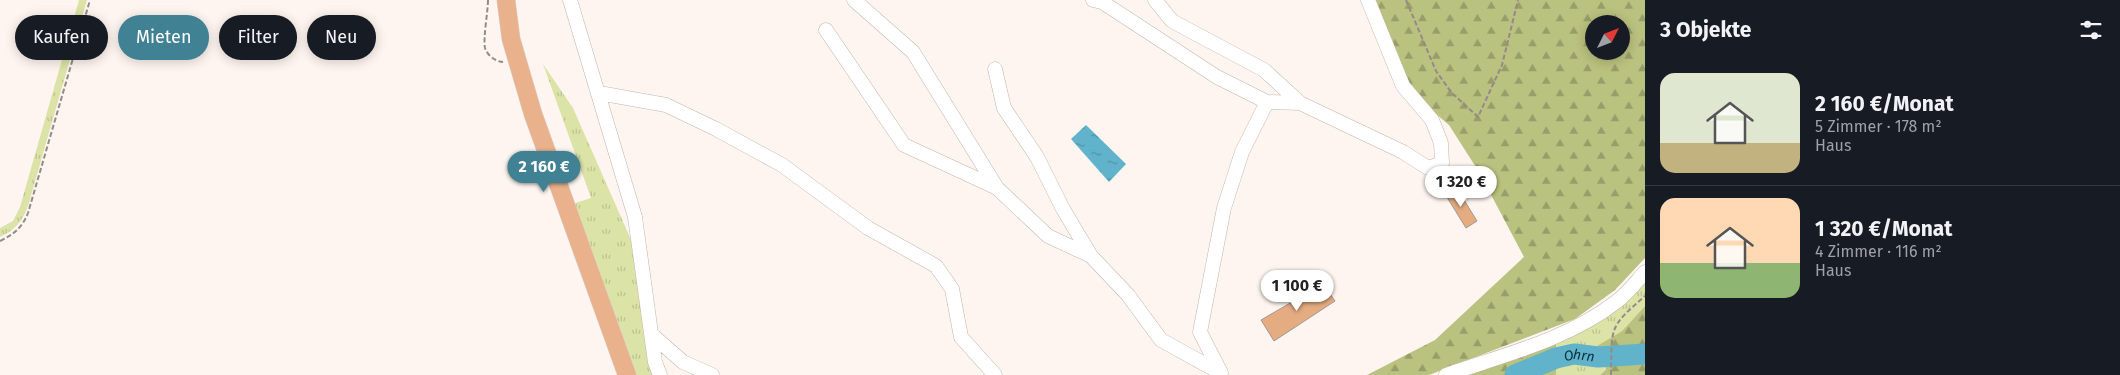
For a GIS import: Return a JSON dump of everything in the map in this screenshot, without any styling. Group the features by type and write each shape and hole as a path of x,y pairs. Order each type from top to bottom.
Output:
{"main road":[{"path":"506,0 512,39 533,114 627,375"}],"street":[{"path":"570,0 635,217 655,362 660,375"},
{"path":"854,0 913,52 997,188 1048,236 1091,256"},
{"path":"1093,0 1102,2 1217,77 1267,102 1300,103"},
{"path":"1155,0 1172,21 1264,70 1300,103 1404,152 1428,168 1442,163 1441,144 1432,120 1403,86 1368,0"},
{"path":"826,30 904,144 997,188"},
{"path":"995,69 1004,108 1037,158 1063,209 1091,256 1128,295 1161,340 1220,374"},
{"path":"598,93 666,105 716,128 782,165 868,228 936,266 952,289 961,337 995,375"},
{"path":"1220,374 1200,332 1224,208 1242,152 1267,102"},
{"path":"1446,375 1556,336 1604,311 1618,301 1645,272"},
{"path":"651,334 683,362 712,375"}],"path":[{"path":"0,241 14,234 24,225 90,0"},
{"path":"488,0 485,48 490,56 499,62 518,61"},
{"path":"1406,0 1421,41 1436,71 1451,92 1478,117 1502,65 1518,0"},
{"path":"1611,375 1612,332 1622,316 1645,296"}],"green space":[{"path":"79,0 87,0 83,15 75,15"},
{"path":"1368,0 1645,0 1645,258 1615,290 1575,319 1429,375 1367,375 1435,340 1524,257 1479,172 1449,125 1403,86"},
{"path":"62,60 70,60 28,206 17,225 0,237 0,228 13,221 20,207"},
{"path":"543,64 573,108 643,267 660,375 627,375 566,206 591,198"},
{"path":"1645,272 1645,306 1622,331 1583,355 1599,355 1606,368 1600,375 1556,375 1556,336 1604,311"},
{"path":"1645,306 1645,375 1600,375 1606,369 1599,355 1582,355 1622,331"},
{"path":"1556,343 1556,375 1466,375"}],"water":[{"path":"1086,125 1126,164 1109,182 1071,139"}],"building":[{"path":"1456,187 1477,221 1466,228 1445,194"},
{"path":"1323,284 1335,301 1274,341 1261,320"}],"waterway":[{"name":"Ohrn","path":"1515,375 1556,358 1574,354 1598,357 1645,354"}]}
